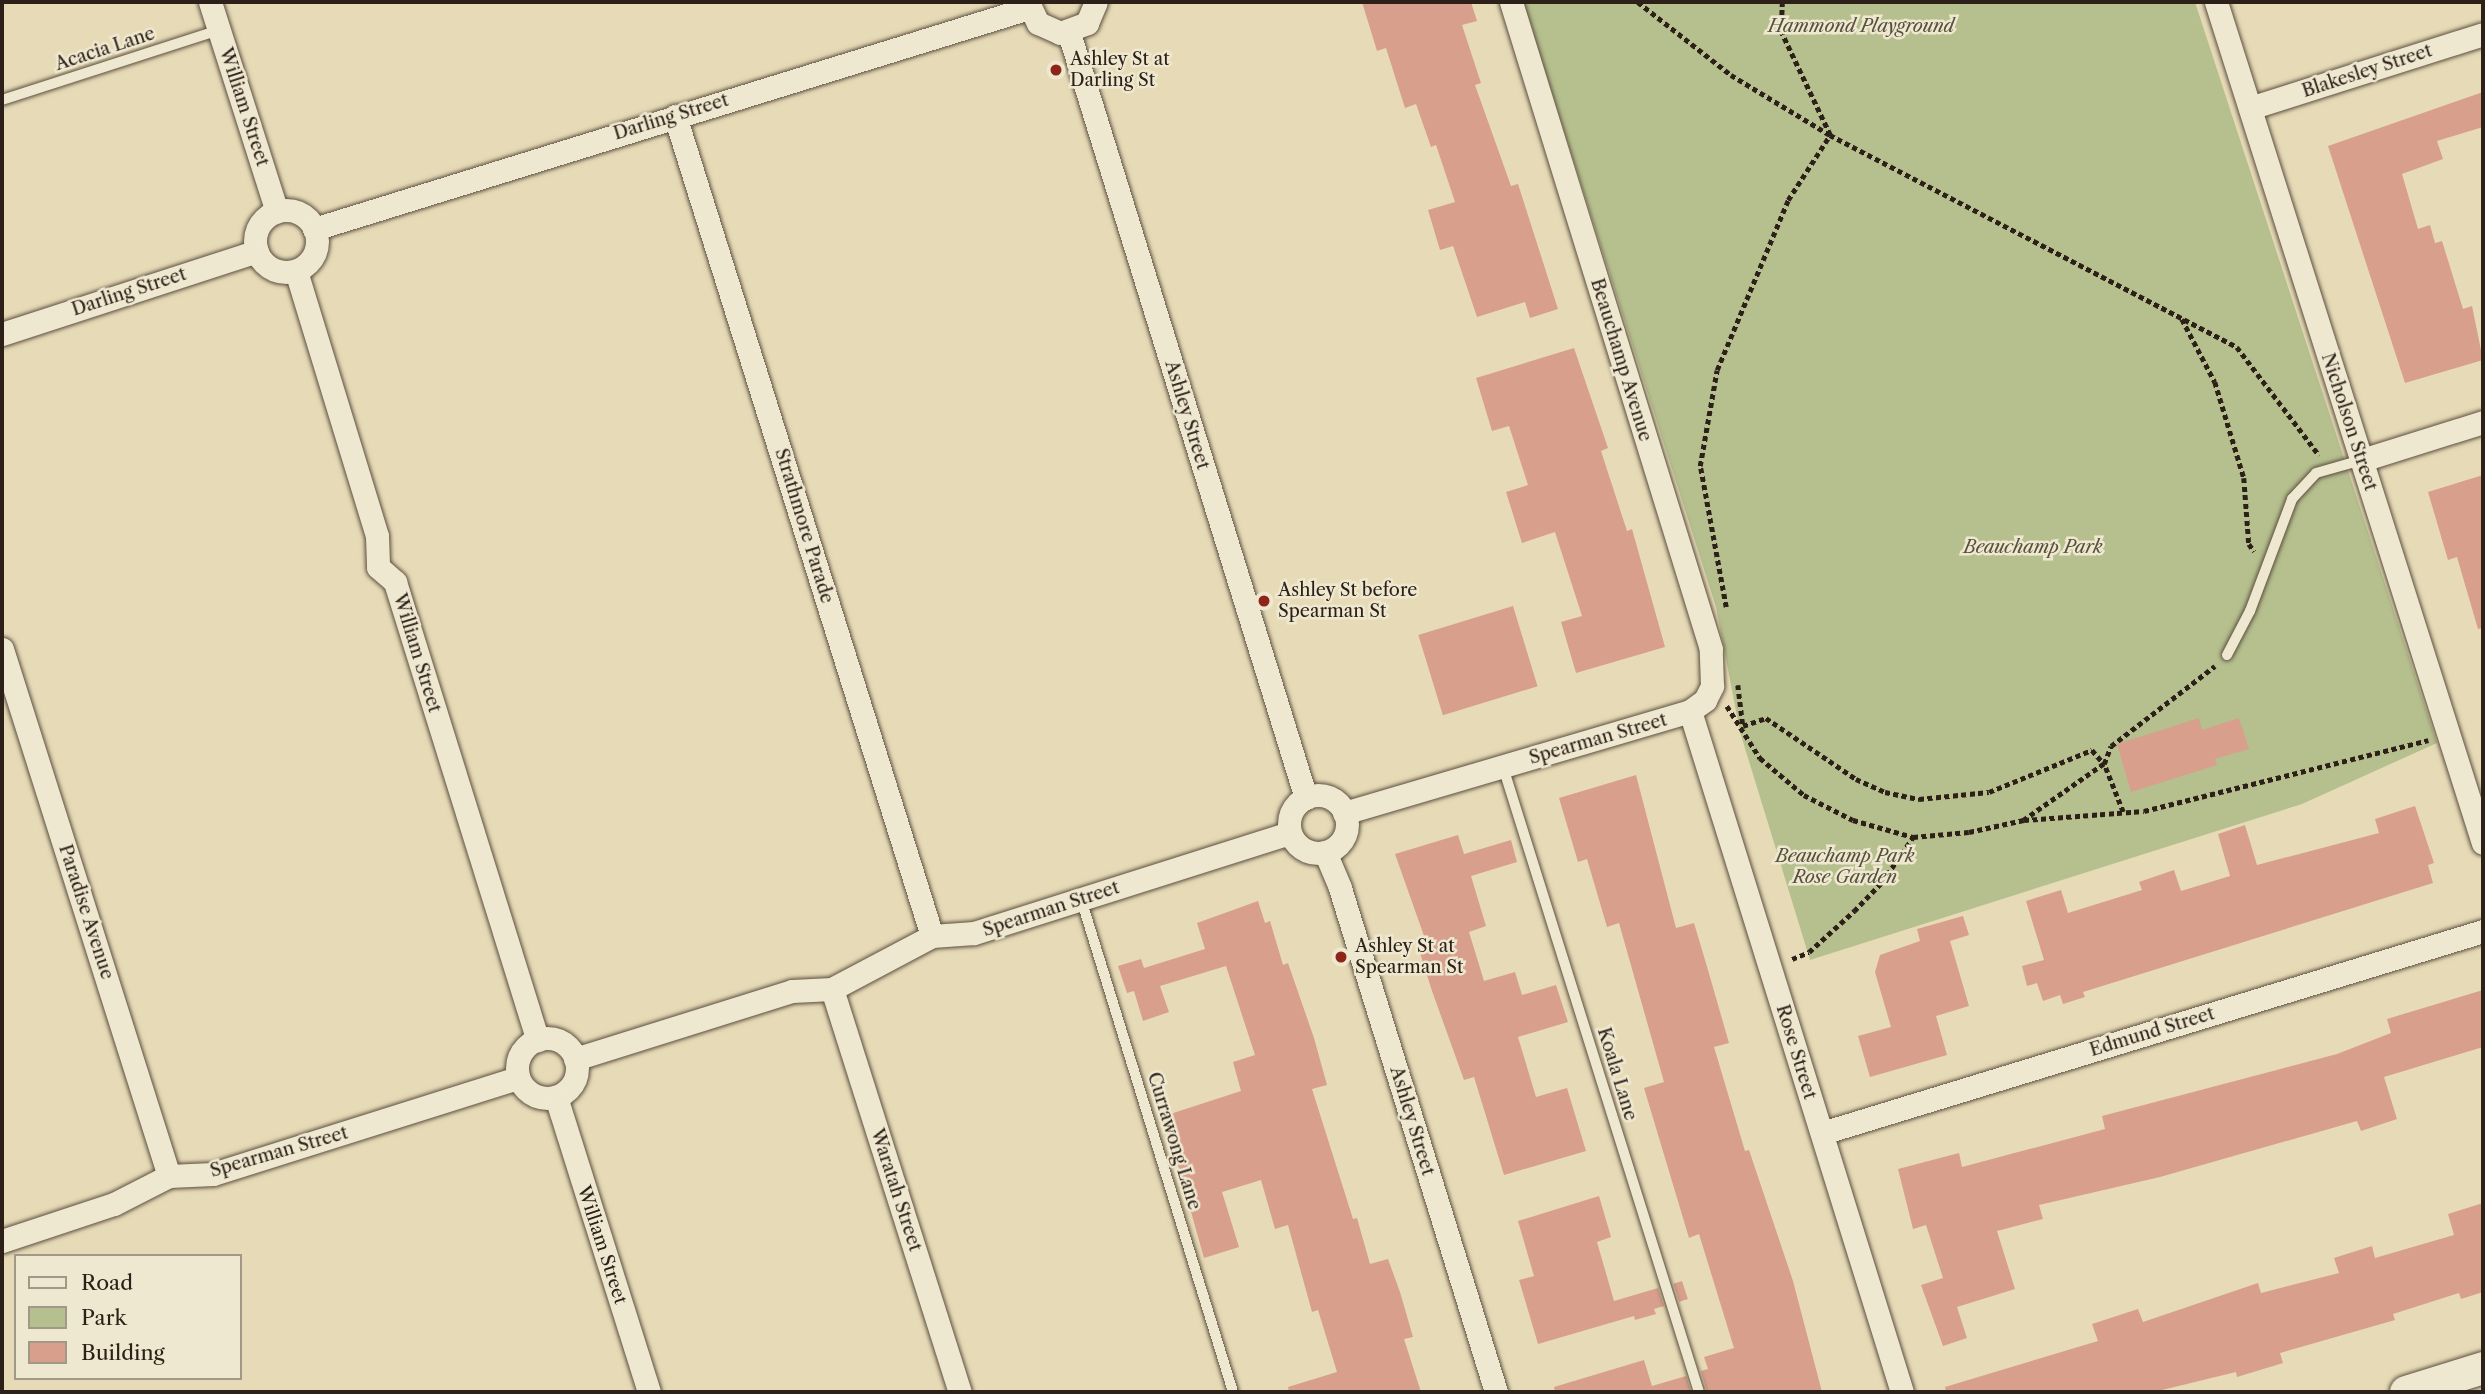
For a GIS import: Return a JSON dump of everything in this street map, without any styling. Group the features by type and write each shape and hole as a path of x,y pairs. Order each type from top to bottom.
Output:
{"main road":[{"path":"2406,1392 2483,1368"}],"street":[{"name":"William Street","path":"210,2 277,212"},
{"path":"1029,5 1045,28 1069,33 1087,23 1096,2"},
{"name":"Beauchamp Avenue","path":"1511,2 1711,649 1712,686"},
{"name":"Nicholson Street","path":"2216,2 2483,843"},
{"name":"Darling Street","path":"314,229 1029,5"},
{"name":"Ashley Street","path":"1069,33 1306,798"},
{"name":"Blakesley Street","path":"2250,108 2483,34"},
{"name":"Strathmore Parade","path":"675,116 932,936"},
{"path":"277,212 299,213 314,229 314,254 296,271 277,271 257,251 261,223 277,212"},
{"name":"Darling Street","path":"2,334 257,251"},
{"name":"William Street","path":"296,271 377,536 378,567 395,582 538,1040"},
{"path":"2362,460 2483,422"},
{"name":"Paradise Avenue","path":"2,649 169,1176"},
{"path":"1690,711 1705,700 1712,686"},
{"name":"Spearman Street","path":"1344,813 1690,711"},
{"name":"Rose Street","path":"1690,711 1902,1392"},
{"path":"1328,797 1344,813 1344,837 1325,852 1303,849 1290,834 1291,815 1306,798 1328,797"},
{"name":"Spearman Street","path":"575,1059 792,991 832,989 932,936 974,933 1290,834"},
{"name":"Ashley Street","path":"1325,852 1340,888 1496,1392"},
{"name":"Edmund Street","path":"1822,1133 2483,931"},
{"name":"Waratah Street","path":"832,989 960,1392"},
{"path":"538,1040 560,1042 575,1059 573,1082 556,1097 537,1097 518,1078 520,1055 538,1040"},
{"name":"Spearman Street","path":"2,1241 114,1204 169,1176 213,1174 518,1078"},
{"name":"William Street","path":"556,1097 649,1392"}],"lane":[{"name":"Acacia Lane","path":"2,100 219,30"},
{"path":"2227,655 2265,570 2292,499 2307,480 2362,460"},
{"name":"Koala Lane","path":"1503,766 1699,1392"},
{"name":"Currawong Lane","path":"1081,900 1233,1392"}],"path":[{"path":"1638,2 1731,75 1830,135 2237,347 2330,470"},
{"path":"1782,2 1782,32 1830,135"},
{"path":"1726,609 1700,466 1717,370 1788,200 1830,135"},
{"path":"2182,319 2215,382 2244,478 2249,544 2265,570"},
{"path":"2024,820 2104,764 2111,746 2183,695 2227,655"},
{"path":"1737,675 1743,726"},
{"path":"1712,686 1743,726 1760,758 1804,795 1853,820 1913,837 1969,832 2024,820 2123,812 2449,735"},
{"path":"1743,726 1766,718 1856,779 1885,792 1920,799 1989,792 2092,750 2104,764 2123,812"},
{"path":"1769,967 1809,952 1882,881 1913,837"}],"green space":[{"name":"Beauchamp Park","path":"1523,2 2195,2 2437,743 2302,804 1810,960 1740,732 1716,607"}],"building":[{"path":"1362,2 1471,2 1477,21 1462,25 1481,83 1475,85 1511,186 1518,184 1558,309 1530,318 1525,302 1477,317 1453,246 1440,250 1428,210 1455,202 1436,145 1431,147 1416,104 1405,108 1386,48 1377,51"},
{"path":"2483,92 2483,127 2437,141 2443,159 2402,174 2418,229 2430,225 2435,243 2442,241 2463,309 2472,306 2483,360 2405,383 2328,146"},
{"path":"1574,348 1608,448 1601,451 1627,531 1632,529 1665,647 1576,673 1561,622 1582,616 1555,532 1522,543 1506,492 1528,485 1509,426 1492,431 1476,378"},
{"path":"2483,475 2483,628 2478,629 2457,557 2448,560 2428,492"},
{"path":"1513,606 1538,686 1443,715 1418,635"},
{"path":"2199,718 2202,730 2239,718 2249,749 2215,759 2217,765 2131,792 2117,744"},
{"path":"1636,775 1676,928 1694,923 1729,1043 1714,1047 1745,1151 1749,1150 1793,1281 1822,1392 1707,1392 1701,1371 1708,1369 1704,1357 1734,1348 1699,1234 1689,1238 1644,1088 1664,1082 1619,923 1607,927 1587,859 1578,862 1559,798"},
{"path":"2415,806 2434,863 2428,865 2433,883 2083,992 2085,997 2063,1004 2060,995 2043,1001 2037,983 2027,986 2022,966 2044,960 2026,901 2061,890 2068,913 2142,890 2139,882 2174,870 2181,891 2230,876 2218,834 2245,825 2257,865 2379,833 2375,819"},
{"path":"1458,835 1464,854 1511,840 1517,862 1471,876 1486,926 1469,932 1484,981 1515,972 1522,995 1556,985 1568,1022 1518,1037 1536,1097 1567,1088 1586,1151 1504,1175 1474,1077 1464,1080 1432,991 1420,953 1429,950 1395,854"},
{"path":"1258,901 1265,923 1270,921 1283,965 1288,963 1314,1038 1327,1085 1312,1089 1353,1219 1357,1218 1370,1264 1388,1259 1400,1292 1413,1337 1404,1339 1421,1392 1289,1392 1288,1387 1337,1372 1318,1310 1312,1312 1288,1225 1275,1229 1261,1180 1222,1192 1239,1247 1204,1258 1164,1116 1241,1091 1233,1062 1255,1055 1226,966 1160,986 1169,1012 1143,1021 1134,991 1127,993 1118,966 1141,959 1144,968 1205,949 1197,923"},
{"path":"1963,916 1969,935 1950,941 1969,1006 1936,1016 1947,1055 1870,1077 1858,1036 1891,1027 1875,972 1880,955 1920,941 1917,929"},
{"path":"2483,990 2483,1047 2384,1077 2397,1119 2361,1131 2357,1121 2160,1177 2039,1205 2043,1219 1997,1231 2015,1289 1957,1307 1967,1338 1943,1346 1921,1285 1943,1278 1926,1225 1913,1229 1898,1169 1959,1153 1962,1167 2105,1129 2102,1116 2337,1054 2391,1033 2387,1019"},
{"path":"1599,1196 1611,1237 1597,1242 1614,1301 1658,1288 1664,1306 1654,1309 1656,1314 1635,1320 1634,1316 1538,1344 1519,1280 1534,1276 1518,1221"},
{"path":"2483,1203 2483,1292 2461,1299 2459,1293 2393,1314 2395,1320 2280,1353 2283,1363 2237,1377 2236,1372 2154,1392 1946,1392 1945,1387 2098,1341 2092,1324 2138,1309 2143,1322 2258,1283 2261,1293 2339,1273 2334,1258 2372,1246 2375,1258 2454,1235 2448,1214"},
{"path":"1682,1281 1688,1299 1679,1302 1673,1284"},
{"path":"1644,1360 1652,1386 1686,1376 1691,1392 1555,1392 1554,1387"}],"place":[{"name":"Ashley St at Darling St","path":"1056,70"},
{"name":"Ashley St before Spearman St","path":"1264,601"},
{"name":"Ashley St at Spearman St","path":"1341,957"}],"park label":[{"name":"Hammond Playground","path":"1861,26"},
{"name":"Beauchamp Park Rose Garden","path":"1845,867"}]}
